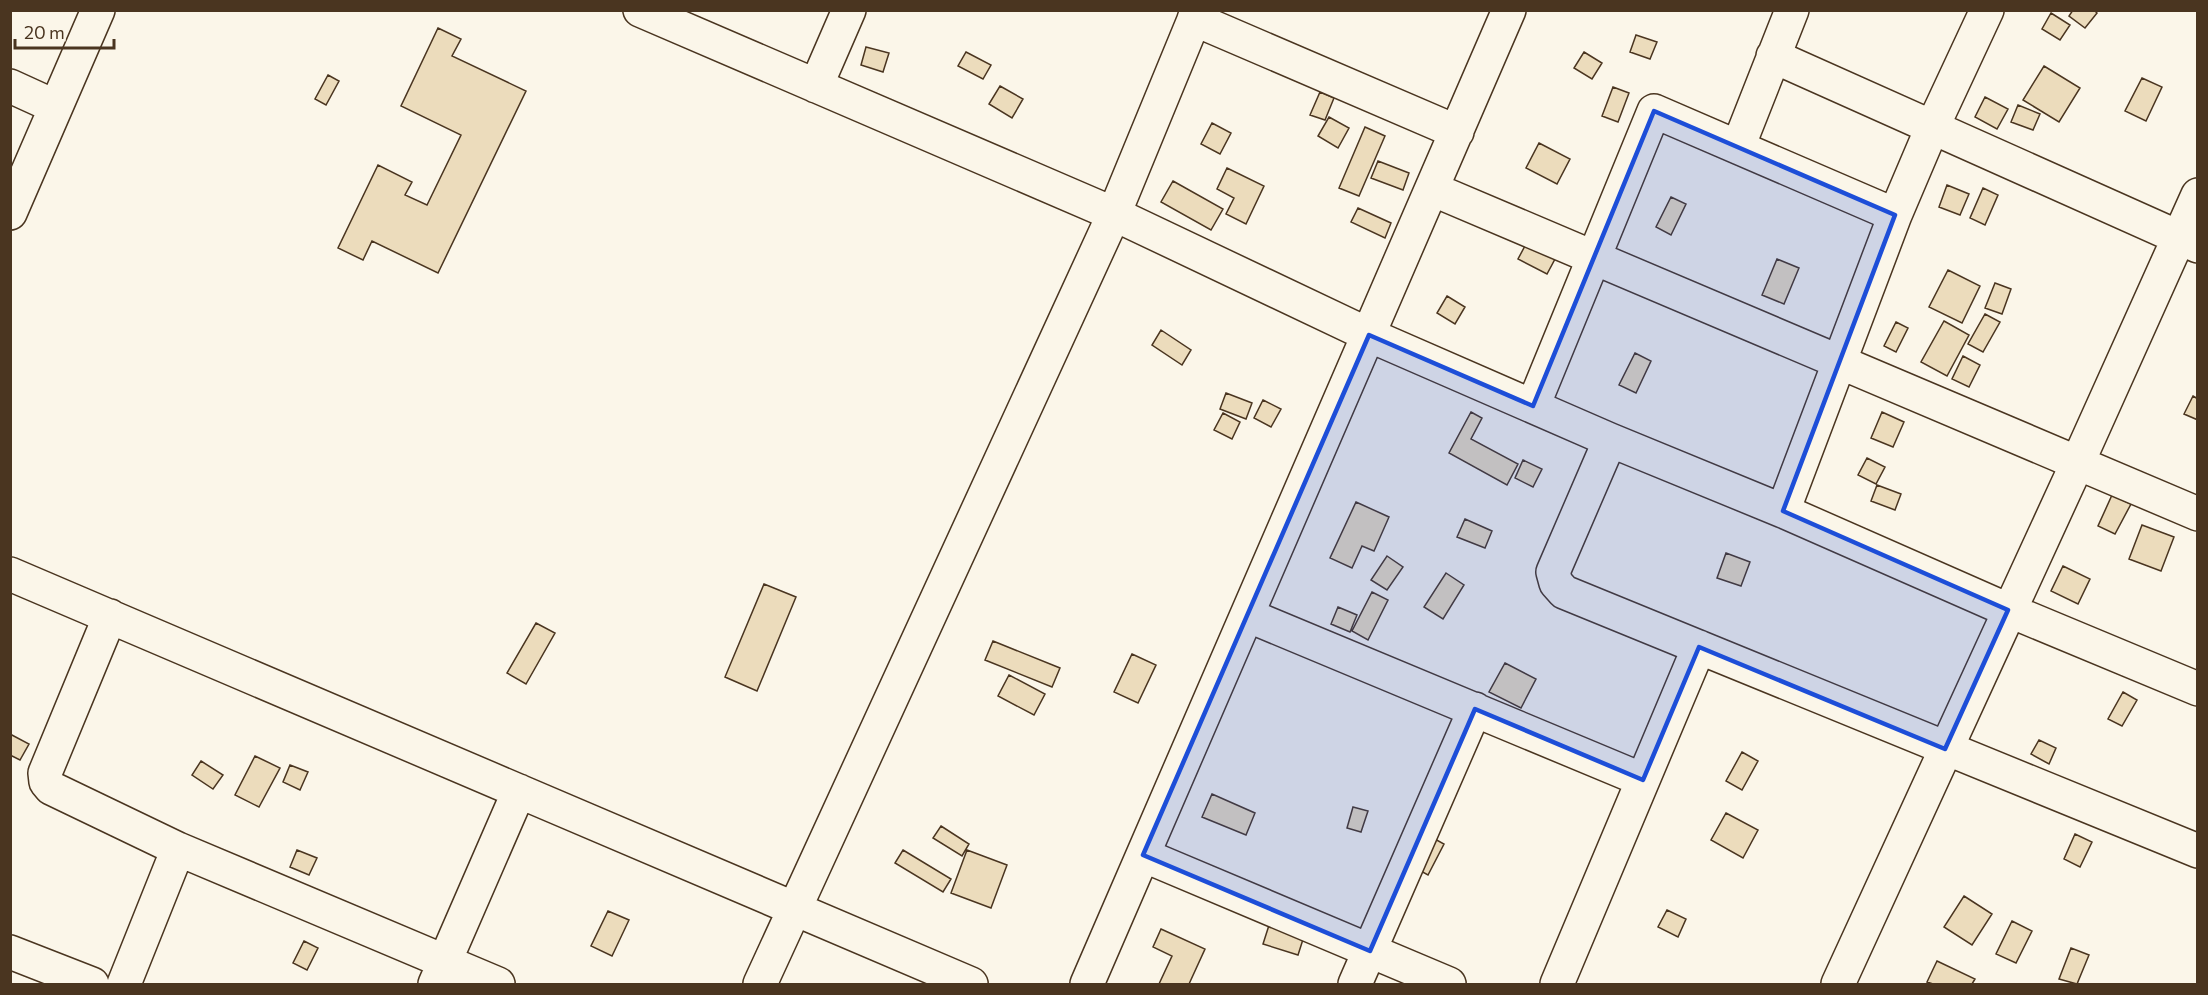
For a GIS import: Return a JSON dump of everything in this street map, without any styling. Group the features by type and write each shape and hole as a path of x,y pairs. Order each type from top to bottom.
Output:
{"street":[{"path":"10,213 98,10"},
{"path":"640,10 1114,214 1369,335 1610,440 1783,511 2008,610 2198,689"},
{"path":"816,87 849,10"},
{"path":"1087,984 1509,10"},
{"path":"1738,147 1792,10"},
{"path":"1783,511 1895,215 1932,128 1987,10"},
{"path":"760,984 1114,214 1196,15 1457,132"},
{"path":"1773,56 2188,242"},
{"path":"10,86 56,107"},
{"path":"1533,406 1654,111 1895,215"},
{"path":"1432,189 2198,514"},
{"path":"1838,984 2008,610 2077,464 2188,242 2198,195"},
{"path":"1610,440 1553,572 1556,583 1564,592 2198,851"},
{"path":"10,574 971,984"},
{"path":"1247,615 1643,780"},
{"path":"110,616 45,773 46,782 51,788 440,973 498,984"},
{"path":"1557,984 1699,647"},
{"path":"1355,984 1475,709"},
{"path":"440,973 519,791"},
{"path":"124,984 178,849"},
{"path":"1143,855 1449,984"},
{"path":"10,952 92,984"}],"highlighted area":[{"path":"1654,111 1895,215 1783,511 2008,610 1945,749 1699,647 1643,780 1475,709 1370,951 1143,855 1369,335 1533,406"}],"building":[{"path":"2073,10 2094,10 2097,13 2085,28 2069,16"},
{"path":"2051,13 2070,25 2060,40 2042,29"},
{"path":"438,28 461,39 452,56 526,91 438,273 372,241 363,260 338,248 378,165 412,182 405,195 427,205 461,135 401,106"},
{"path":"1636,35 1657,42 1650,59 1630,52"},
{"path":"866,47 889,53 883,72 861,65"},
{"path":"966,52 991,65 983,79 958,66"},
{"path":"1584,52 1602,63 1592,79 1574,68"},
{"path":"2044,66 2080,88 2059,122 2023,100"},
{"path":"328,75 339,81 326,105 315,99"},
{"path":"2142,78 2162,87 2146,121 2125,111"},
{"path":"1000,86 1023,99 1012,118 989,104"},
{"path":"1613,87 1629,93 1618,122 1602,116"},
{"path":"1320,92 1334,98 1325,120 1310,115"},
{"path":"1985,97 2008,109 1997,129 1975,117"},
{"path":"2018,105 2040,114 2033,130 2011,122"},
{"path":"1329,117 1349,128 1338,148 1318,136"},
{"path":"1212,123 1231,133 1220,154 1201,144"},
{"path":"1365,127 1385,136 1359,196 1339,188"},
{"path":"1539,143 1570,159 1557,184 1526,168"},
{"path":"1378,161 1409,173 1403,190 1371,178"},
{"path":"1227,168 1264,186 1246,224 1226,214 1234,198 1217,189"},
{"path":"1173,181 1223,209 1211,230 1161,202"},
{"path":"1947,185 1969,194 1960,215 1939,207"},
{"path":"1983,188 1998,195 1985,225 1970,218"},
{"path":"1671,197 1686,204 1671,235 1656,227"},
{"path":"1358,208 1391,223 1385,238 1351,222"},
{"path":"1526,244 1555,259 1547,274 1518,259"},
{"path":"1777,259 1799,268 1784,304 1762,295"},
{"path":"1948,270 1980,286 1962,323 1929,307"},
{"path":"1995,283 2011,289 2002,314 1985,308"},
{"path":"1447,296 1465,307 1455,324 1437,313"},
{"path":"1985,314 2000,322 1983,352 1968,344"},
{"path":"1944,321 1969,335 1947,376 1921,362"},
{"path":"1896,322 1908,328 1896,352 1884,346"},
{"path":"1161,330 1191,350 1182,365 1152,345"},
{"path":"1635,353 1651,361 1636,393 1619,385"},
{"path":"1963,356 1980,365 1969,387 1952,379"},
{"path":"1226,393 1252,403 1246,419 1220,409"},
{"path":"2193,396 2198,399 2198,420 2184,414"},
{"path":"1263,400 1281,409 1271,427 1254,418"},
{"path":"1471,412 1482,418 1471,439 1518,464 1507,485 1449,453"},
{"path":"1882,412 1904,422 1893,447 1871,438"},
{"path":"1223,413 1240,422 1232,439 1214,430"},
{"path":"1867,458 1885,467 1876,484 1858,475"},
{"path":"1523,460 1542,469 1533,487 1515,478"},
{"path":"1877,485 1901,494 1895,510 1871,501"},
{"path":"2112,495 2131,504 2115,534 2098,526"},
{"path":"1356,502 1389,517 1374,551 1362,546 1352,568 1330,558"},
{"path":"1465,519 1492,531 1485,548 1457,537"},
{"path":"2142,525 2174,537 2161,571 2129,559"},
{"path":"1726,553 1750,562 1741,586 1717,578"},
{"path":"1387,556 1403,567 1387,590 1371,580"},
{"path":"2063,566 2090,579 2078,604 2051,591"},
{"path":"1446,573 1464,585 1443,619 1424,607"},
{"path":"764,584 796,597 757,691 725,677"},
{"path":"1372,592 1388,600 1368,640 1352,631"},
{"path":"1338,607 1357,615 1350,632 1331,624"},
{"path":"536,623 555,633 526,684 507,673"},
{"path":"993,641 1060,668 1052,687 985,660"},
{"path":"1132,654 1156,665 1138,703 1114,692"},
{"path":"1505,663 1536,679 1521,708 1489,692"},
{"path":"1009,675 1045,694 1034,715 998,696"},
{"path":"2123,692 2137,700 2122,726 2108,719"},
{"path":"10,734 29,744 20,760 10,755"},
{"path":"2039,740 2056,748 2049,764 2031,754"},
{"path":"1742,752 1758,761 1742,790 1726,781"},
{"path":"255,756 280,768 259,807 235,795"},
{"path":"201,761 223,775 213,789 192,775"},
{"path":"290,765 308,772 300,790 283,782"},
{"path":"1212,794 1255,813 1246,835 1202,817"},
{"path":"1353,807 1368,811 1361,832 1347,828"},
{"path":"1726,813 1758,830 1743,858 1711,840"},
{"path":"941,826 969,844 962,856 933,838"},
{"path":"2075,834 2092,842 2080,867 2064,859"},
{"path":"1433,838 1444,844 1428,875 1417,869"},
{"path":"297,850 317,858 309,875 290,867"},
{"path":"903,850 951,879 943,892 895,863"},
{"path":"967,850 1007,865 991,908 951,893"},
{"path":"1964,896 1992,914 1972,945 1944,927"},
{"path":"1667,910 1686,919 1678,937 1658,927"},
{"path":"608,911 629,920 612,956 591,946"},
{"path":"1271,919 1306,930 1298,955 1263,944"},
{"path":"2012,921 2032,931 2016,963 1996,954"},
{"path":"1161,929 1205,949 1189,984 1159,984 1172,956 1153,947"},
{"path":"304,941 318,948 307,970 293,963"},
{"path":"2071,948 2089,955 2077,984 2059,979"},
{"path":"1937,961 1975,979 1972,984 1927,982"}]}
